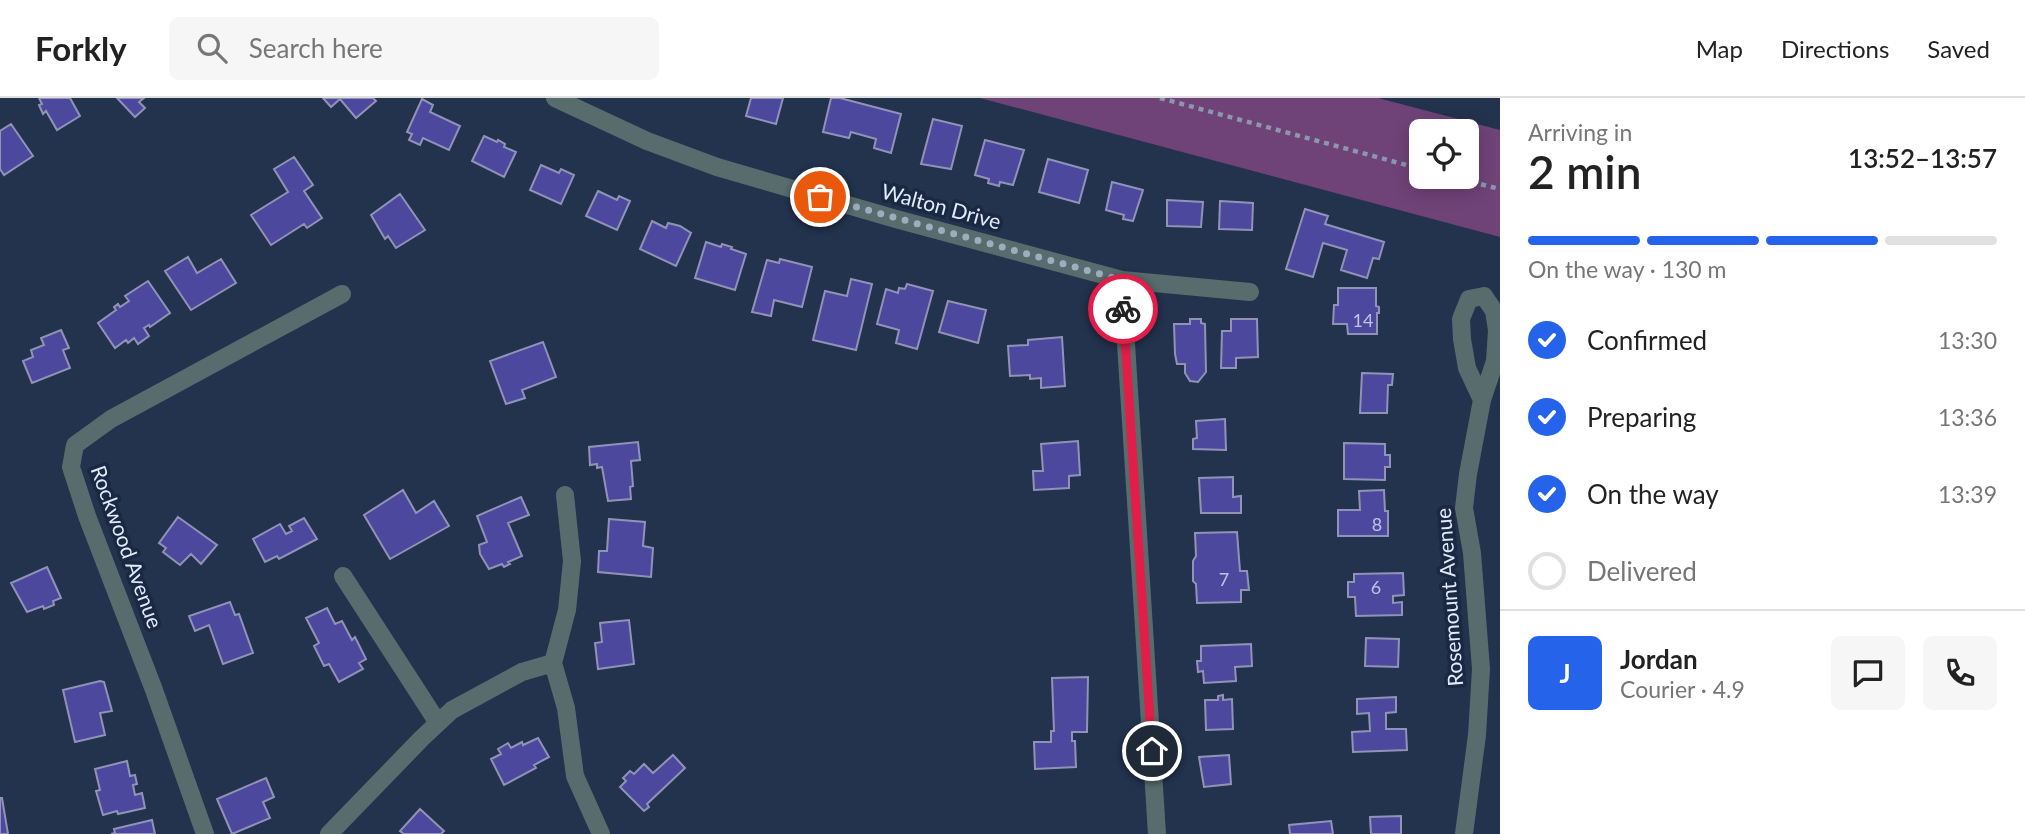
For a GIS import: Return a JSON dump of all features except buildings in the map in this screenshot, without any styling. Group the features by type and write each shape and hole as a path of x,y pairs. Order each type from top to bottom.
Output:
{"street":[{"name":"Walton Drive","path":"555,98 647,141 717,167 1122,280 1250,292"},
{"path":"1122,280 1157,834"},
{"name":"Rockwood Avenue","path":"205,834 154,690 87,516 71,467 75,445 111,419 342,294"},
{"name":"Rosemount Avenue","path":"1464,834 1477,735 1481,669 1472,553 1464,508 1482,400 1495,360 1497,330 1494,311 1484,296 1469,299 1461,319 1467,368 1482,400"},
{"path":"565,495 572,561 567,610 553,663 566,708 575,776 601,834"},
{"path":"343,576 439,723"},
{"path":"329,834 452,710 522,672 553,663"}],"path":[{"path":"1160,98 1409,166"},
{"path":"1479,184 1500,189"}],"shaded area":[{"path":"980,98 1378,98 1458,119 1409,119 1409,189 1479,189 1479,124 1500,130 1500,237"}],"way so far":[{"path":"820,197 1122,280 1123,309"}],"route":[{"path":"1123,309 1152,751"}]}
